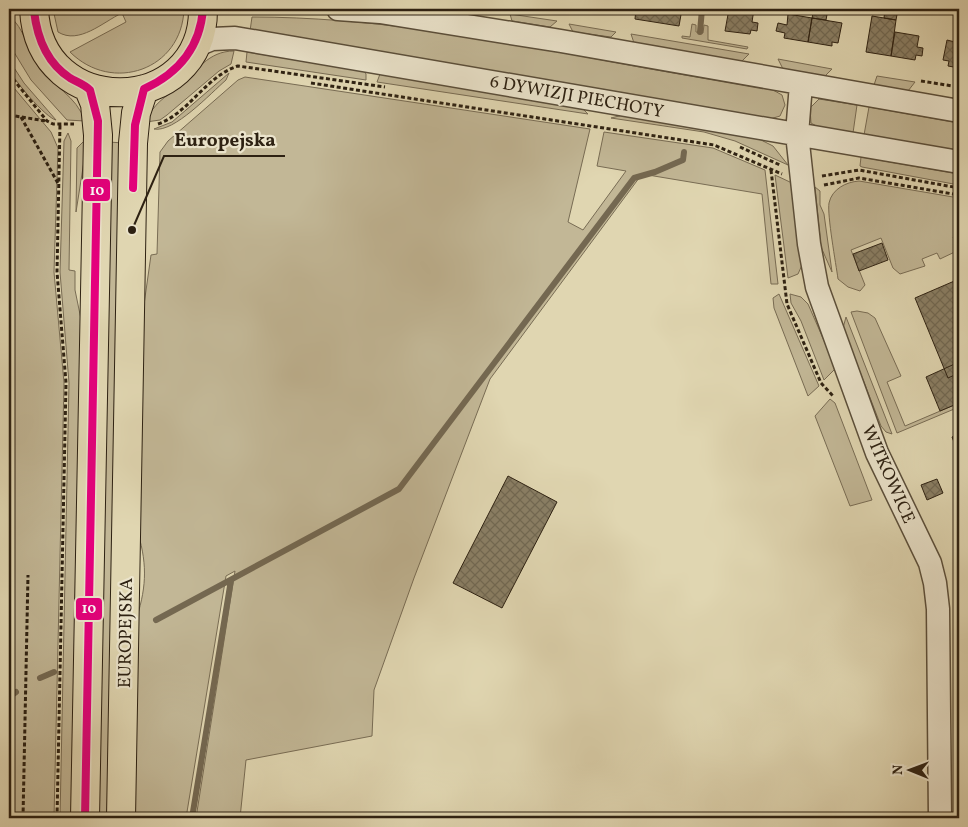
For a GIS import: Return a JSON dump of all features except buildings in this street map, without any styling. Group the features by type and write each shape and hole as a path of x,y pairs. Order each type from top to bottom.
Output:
{"main road":[{"path":"32,10 39,39 49,58 69,77 88,88 116,93 144,89 174,73 186,60 194,46 202,26 203,9"},
{"name":"EUROPEJSKA","path":"85,818 98,134 95,104 88,88"},
{"name":"EUROPEJSKA","path":"121,818 134,121 144,89"}],"street":[{"path":"338,9 388,14 551,39 959,111"},
{"name":"6 DYWIZJI PIECHOTY","path":"194,46 212,39 235,38 959,162"},
{"name":"WITKOWICE","path":"801,84 797,134 808,244 817,286 878,453 930,563 935,583 938,609 940,818"}],"path":[{"path":"153,125 165,121 224,71 238,66 395,89"},
{"path":"9,74 47,121"},
{"path":"311,83 714,146 784,176"},
{"path":"9,115 47,121 53,124 80,124"},
{"path":"21,117 60,186"},
{"path":"57,818 66,383 57,279 60,124"},
{"path":"734,144 781,166"},
{"path":"819,176 830,177 859,170 959,188"},
{"path":"816,184 826,185 859,178 959,195"},
{"path":"825,195 826,185"},
{"path":"23,818 28,575"}],"shaded area":[{"path":"53,9 184,9 180,30 171,47 158,60 142,69 124,73 105,72 87,65 70,52 126,22 122,13 91,31 74,36 58,32"},
{"path":"510,14 557,21 550,27 512,21"},
{"path":"9,16 19,27 38,66 76,104 85,121 67,120 31,80 9,44"},
{"path":"252,17 296,18 384,25 515,44 773,90 782,95 785,105 780,116 770,119 250,31"},
{"path":"569,24 616,32 611,37 573,32"},
{"path":"692,24 696,25 696,32 703,33 704,25 708,26 708,40 748,47 747,49 682,38 682,36 690,37"},
{"path":"631,34 749,54 741,62 634,43"},
{"path":"234,51 231,64 219,71 160,120 146,122 156,105 210,58 217,54"},
{"path":"247,52 364,71 366,80 246,62"},
{"path":"778,59 832,69 825,76 783,69"},
{"path":"9,60 24,83 56,120 45,113 23,89 11,73"},
{"path":"229,73 226,80 182,119 162,129 154,129 172,122"},
{"path":"380,74 581,107 588,114 377,82"},
{"path":"877,76 915,82 908,91 874,85"},
{"path":"245,77 590,129 568,222 583,230 626,171 597,166 604,132 713,148 765,170 778,284 771,284 762,194 642,174 490,379 414,578 374,690 372,736 246,760 240,818 196,818 235,571 226,576 186,818 132,818 135,623 142,600 144,578 143,557 138,533 140,333 151,255 157,254 160,152 168,141 238,80"},
{"path":"9,82 51,132 58,148 54,272 64,383 54,818 9,818"},
{"path":"819,99 857,105 853,133 818,127 811,123 810,108"},
{"path":"869,107 959,123 959,151 864,135"},
{"path":"623,115 759,139 773,146 788,165 735,141 704,132 611,118"},
{"path":"68,133 71,141 69,270 75,271 75,290 83,329 73,818 60,818 69,383 60,272 64,141"},
{"path":"83,142 87,142 76,212 77,148"},
{"path":"109,142 123,143 109,818 96,818"},
{"path":"861,157 959,174 959,185 862,167 860,166"},
{"path":"775,175 792,183 802,265 798,274 788,278"},
{"path":"859,181 959,198 959,234 953,237 959,250 940,259 937,253 922,259 925,266 900,274 893,268 881,238 851,250 865,285 860,291 848,287 838,279 830,228 829,203 833,194 840,187"},
{"path":"815,187 820,191 820,205 824,214 832,272 821,247"},
{"path":"779,294 819,386 808,396 774,308 773,298"},
{"path":"790,294 801,297 808,304 836,368 824,380 801,321 791,303"},
{"path":"851,312 868,313 875,318 901,376 887,382 905,426 959,403 959,407 897,433"},
{"path":"846,317 892,434 886,432 881,426 843,328"},
{"path":"830,399 835,403 872,500 850,506 815,416"}],"waterway":[{"path":"700,32 702,9"},
{"path":"156,620 399,489 634,178 655,172 683,160 684,152"},
{"path":"192,818 231,580"},
{"path":"40,678 54,672"},
{"path":"9,697 16,692"}],"transit line":[{"name":"10","path":"28,9 34,11 44,49 55,65 70,78 90,90 98,121 85,818"},
{"name":"10","path":"133,188 135,125 144,89 168,75 186,58 197,36 203,9"}],"place":[{"name":"Europejska","path":"132,230"}]}
